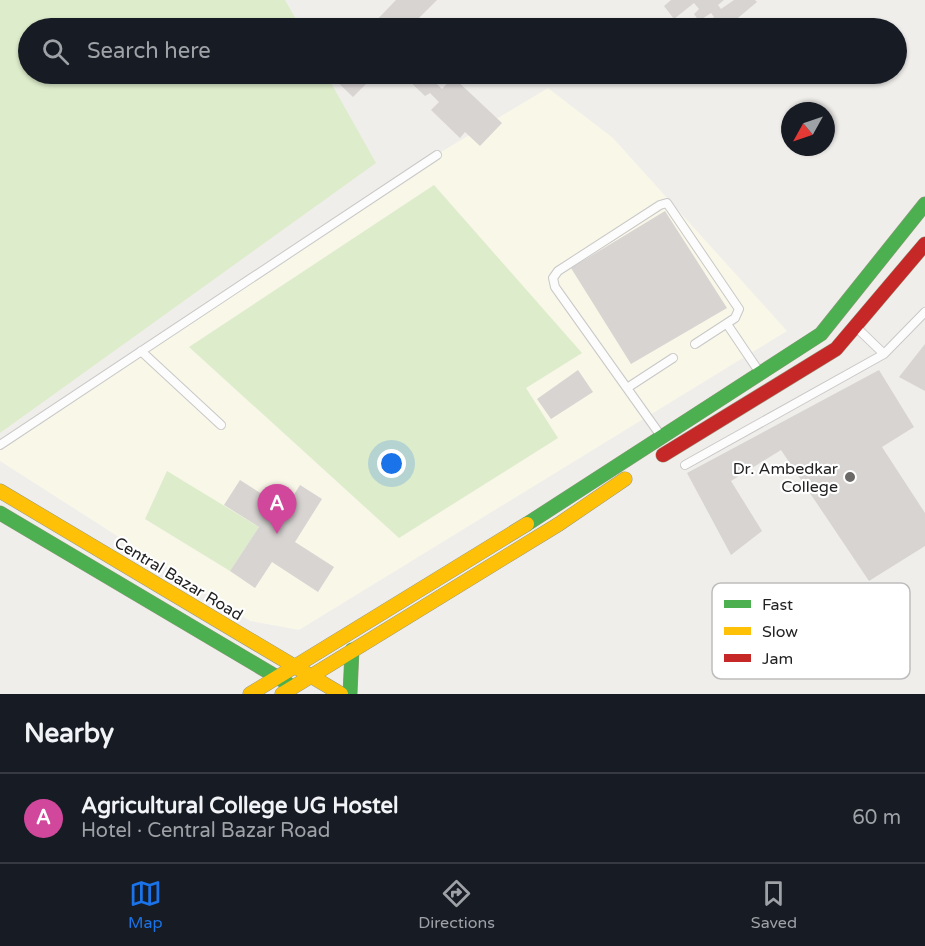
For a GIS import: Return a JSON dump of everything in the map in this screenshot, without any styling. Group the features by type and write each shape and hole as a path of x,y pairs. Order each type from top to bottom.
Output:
{"main road":[{"path":"250,694 547,512 821,334 925,204"},
{"path":"0,513 276,676 293,692 311,675 550,530 642,468 836,349 925,244"},
{"name":"Central Bazar Road","path":"0,491 341,694"},
{"path":"350,694 352,650"}],"lane":[{"path":"0,445 437,155"},
{"path":"662,437 555,287 553,278 558,271 664,203 670,206 739,309 735,318 695,344"},
{"path":"685,465 884,354 925,312"},
{"path":"727,324 760,374"},
{"path":"855,326 884,354"},
{"path":"141,351 221,425"},
{"path":"627,388 673,358"}],"shaded area":[{"path":"548,88 613,138 787,331 299,630 250,621 0,461 0,442 394,180"}],"green space":[{"path":"0,0 285,0 295,18 18,18 18,84 332,84 376,163 0,433"},
{"path":"434,185 582,353 526,388 558,438 399,538 189,347"},
{"path":"167,471 259,527 230,571 145,519"}],"building":[{"path":"396,0 437,0 419,18 379,18"},
{"path":"671,0 724,0 718,5 721,9 734,0 755,0 757,2 738,18 713,18 711,13 704,18 697,18 694,14 699,9 694,3 673,18 664,6"},
{"path":"339,84 366,84 353,97"},
{"path":"412,84 437,84 442,89 447,84 460,84 502,123 480,146 465,132 460,138 431,110 439,102 430,93 425,96"},
{"path":"665,211 727,308 631,364 571,268"},
{"path":"925,344 925,391 899,377"},
{"path":"578,370 593,392 551,419 537,399"},
{"name":"Dr. Ambedkar College","path":"879,370 914,427 882,447 925,513 925,546 869,581 781,450 731,481 762,531 731,555 687,473"},
{"path":"240,480 285,509 300,485 322,499 295,542 334,567 318,592 272,562 255,588 230,571 259,527 224,505"}],"traffic: fast":[{"path":"527,524 821,334 925,204"},
{"path":"0,513 287,683"},
{"path":"350,694 352,650"}],"traffic: slow":[{"path":"282,694 559,524 625,479"},
{"path":"0,491 341,694"},
{"path":"250,694 527,524"}],"traffic: jam":[{"path":"663,455 836,349 925,244"}],"place":[{"name":"Dr. Ambedkar College","path":"850,477"},
{"name":"Agricultural College UG Hostel","path":"277,534"}]}
